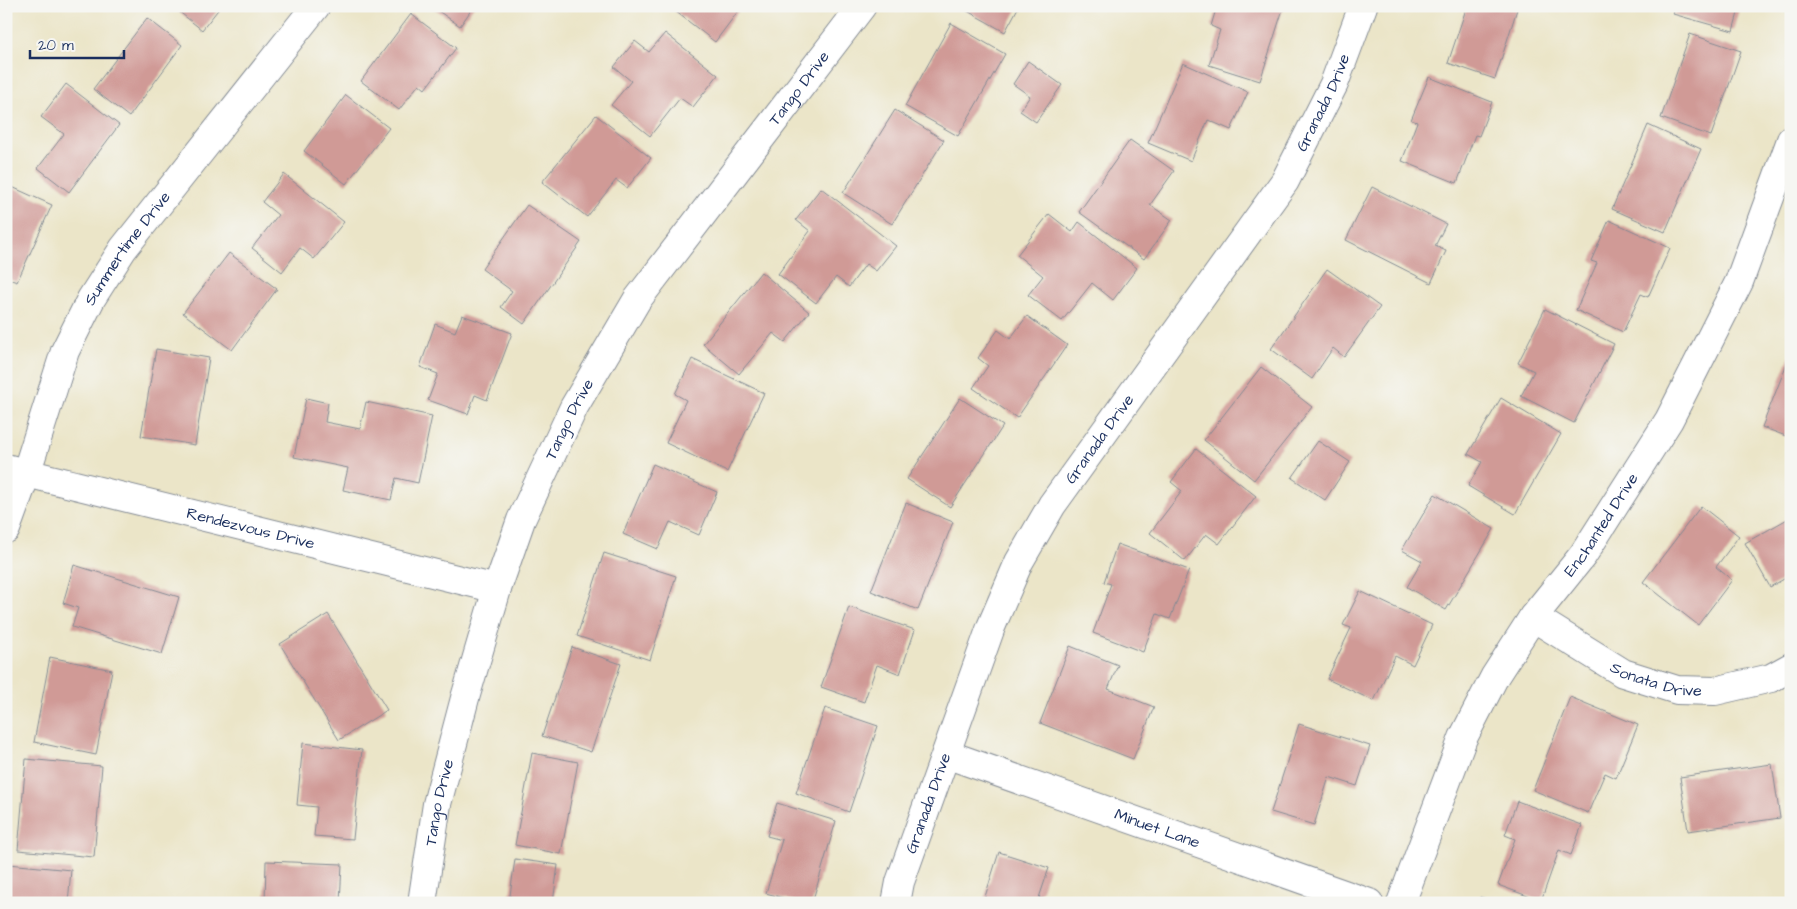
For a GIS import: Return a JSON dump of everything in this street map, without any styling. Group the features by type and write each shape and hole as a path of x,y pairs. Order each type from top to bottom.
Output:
{"street":[{"name":"Summertime Drive","path":"6,529 16,471 64,351 91,299 123,249 316,6"},
{"name":"Tango Drive","path":"422,903 437,804 465,698 497,589 521,520 574,407 637,300 862,6"},
{"name":"Granada Drive","path":"896,903 900,882 991,627 1019,562 1052,505 1285,181 1334,84 1363,6"},
{"name":"Enchanted Drive","path":"1401,903 1463,738 1495,676 1533,617 1583,555 1669,420 1739,282 1791,140"},
{"name":"Rendezvous Drive","path":"16,471 497,589"},
{"name":"Sonata Drive","path":"1533,617 1623,673 1677,690 1716,691 1771,678 1791,667"},
{"name":"Minuet Lane","path":"946,754 1368,903"}],"building":[{"path":"172,6 221,6 202,30"},
{"path":"431,6 474,6 460,26"},
{"path":"678,6 742,6 715,42 675,11"},
{"path":"963,6 1019,6 1005,32 962,8"},
{"path":"1217,6 1284,6 1260,81 1209,65 1220,30 1211,26"},
{"path":"1460,6 1518,6 1495,79 1448,63 1466,9"},
{"path":"1675,6 1740,6 1733,31 1673,14"},
{"path":"411,14 456,48 425,89 419,84 399,110 361,81"},
{"path":"147,18 182,45 129,117 93,89"},
{"path":"951,23 1005,54 958,136 905,106"},
{"path":"665,33 718,75 693,107 680,98 650,136 611,105 631,81 614,67 635,41 649,52"},
{"path":"1690,34 1741,51 1711,136 1661,118"},
{"path":"1028,61 1062,85 1036,122 1020,111 1030,96 1013,84"},
{"path":"1183,63 1248,92 1231,130 1208,120 1191,161 1148,143"},
{"path":"1429,77 1492,102 1479,136 1475,135 1457,183 1402,161 1417,122 1411,120"},
{"path":"66,84 119,125 69,192 38,168 64,134 41,117"},
{"path":"346,95 389,128 346,184 304,151"},
{"path":"895,110 944,140 892,224 843,193"},
{"path":"596,115 651,158 627,188 616,180 587,217 542,182"},
{"path":"1648,125 1701,149 1665,232 1612,209"},
{"path":"1130,140 1174,171 1150,205 1172,220 1144,259 1079,212"},
{"path":"284,174 344,222 314,259 300,248 282,272 252,248 278,215 262,202"},
{"path":"12,187 52,205 17,282 6,278 6,199"},
{"path":"1372,187 1446,224 1435,246 1446,251 1431,283 1346,240"},
{"path":"821,188 896,246 876,271 866,264 849,287 836,277 816,303 778,274 810,231 796,220"},
{"path":"527,205 581,242 524,324 501,307 512,291 482,269"},
{"path":"1049,214 1072,232 1079,222 1137,268 1113,300 1092,283 1062,321 1028,295 1043,276 1017,255"},
{"path":"1609,220 1670,248 1648,297 1641,294 1623,332 1576,310 1597,263 1591,261"},
{"path":"229,253 277,289 232,350 183,313"},
{"path":"1327,269 1380,307 1344,357 1333,348 1312,379 1271,349"},
{"path":"761,272 809,312 785,342 773,333 739,374 703,344"},
{"path":"1545,309 1614,344 1574,423 1521,396 1534,371 1518,363"},
{"path":"462,315 512,333 487,400 475,395 468,414 428,400 438,374 420,367 435,324 455,332"},
{"path":"1027,316 1067,345 1017,418 973,388 988,366 978,358 998,330 1010,339"},
{"path":"156,349 209,358 195,445 141,436"},
{"path":"1791,353 1791,438 1762,427"},
{"path":"692,359 764,393 727,472 666,443 686,400 675,394"},
{"path":"1261,367 1312,407 1254,480 1204,440"},
{"path":"306,398 328,403 325,422 360,429 366,402 432,416 418,483 396,478 391,500 343,490 348,468 294,457"},
{"path":"960,398 1003,426 950,507 907,479"},
{"path":"1501,398 1561,434 1515,514 1468,486 1482,462 1468,454"},
{"path":"1318,441 1350,462 1325,500 1292,478"},
{"path":"1196,449 1256,496 1219,544 1206,534 1185,561 1150,533 1182,491 1171,482"},
{"path":"653,464 717,492 699,535 670,522 658,549 623,534"},
{"path":"1435,494 1494,529 1446,610 1407,587 1422,561 1402,550"},
{"path":"906,503 953,522 918,610 871,591"},
{"path":"1701,506 1739,536 1716,567 1732,580 1698,625 1643,582"},
{"path":"1791,517 1791,575 1770,587 1745,543"},
{"path":"1117,544 1189,570 1170,619 1157,614 1143,652 1093,633 1111,584 1104,582"},
{"path":"604,553 676,576 650,660 577,636"},
{"path":"74,565 179,597 162,654 72,627 78,608 63,603"},
{"path":"1360,591 1432,625 1413,665 1395,656 1374,701 1327,679 1351,628 1343,625"},
{"path":"849,607 915,630 900,674 877,665 864,702 821,687"},
{"path":"328,614 387,710 339,740 280,644"},
{"path":"1070,646 1118,665 1108,689 1154,707 1133,759 1040,723"},
{"path":"572,647 621,664 591,752 542,736"},
{"path":"50,657 112,670 96,755 34,742"},
{"path":"1570,697 1638,725 1616,778 1605,773 1588,813 1533,790"},
{"path":"825,708 878,726 849,812 796,793"},
{"path":"1299,724 1370,746 1357,786 1329,777 1314,825 1271,812"},
{"path":"303,743 362,750 353,839 314,836 317,807 297,805"},
{"path":"532,753 578,762 561,854 515,845"},
{"path":"26,759 102,766 94,857 18,850"},
{"path":"1772,764 1780,818 1688,831 1680,777"},
{"path":"1517,801 1582,825 1571,855 1559,850 1541,901 1498,885 1515,839 1505,835"},
{"path":"777,803 836,821 812,903 800,903 766,893 782,840 767,836"},
{"path":"999,852 1049,868 1039,898 1053,903 983,903"},
{"path":"515,859 558,865 553,903 509,903"},
{"path":"266,861 342,864 340,903 265,903"},
{"path":"8,864 71,870 68,903 6,903"},
{"path":"1480,897 1497,902 1497,903 1478,903"}]}
